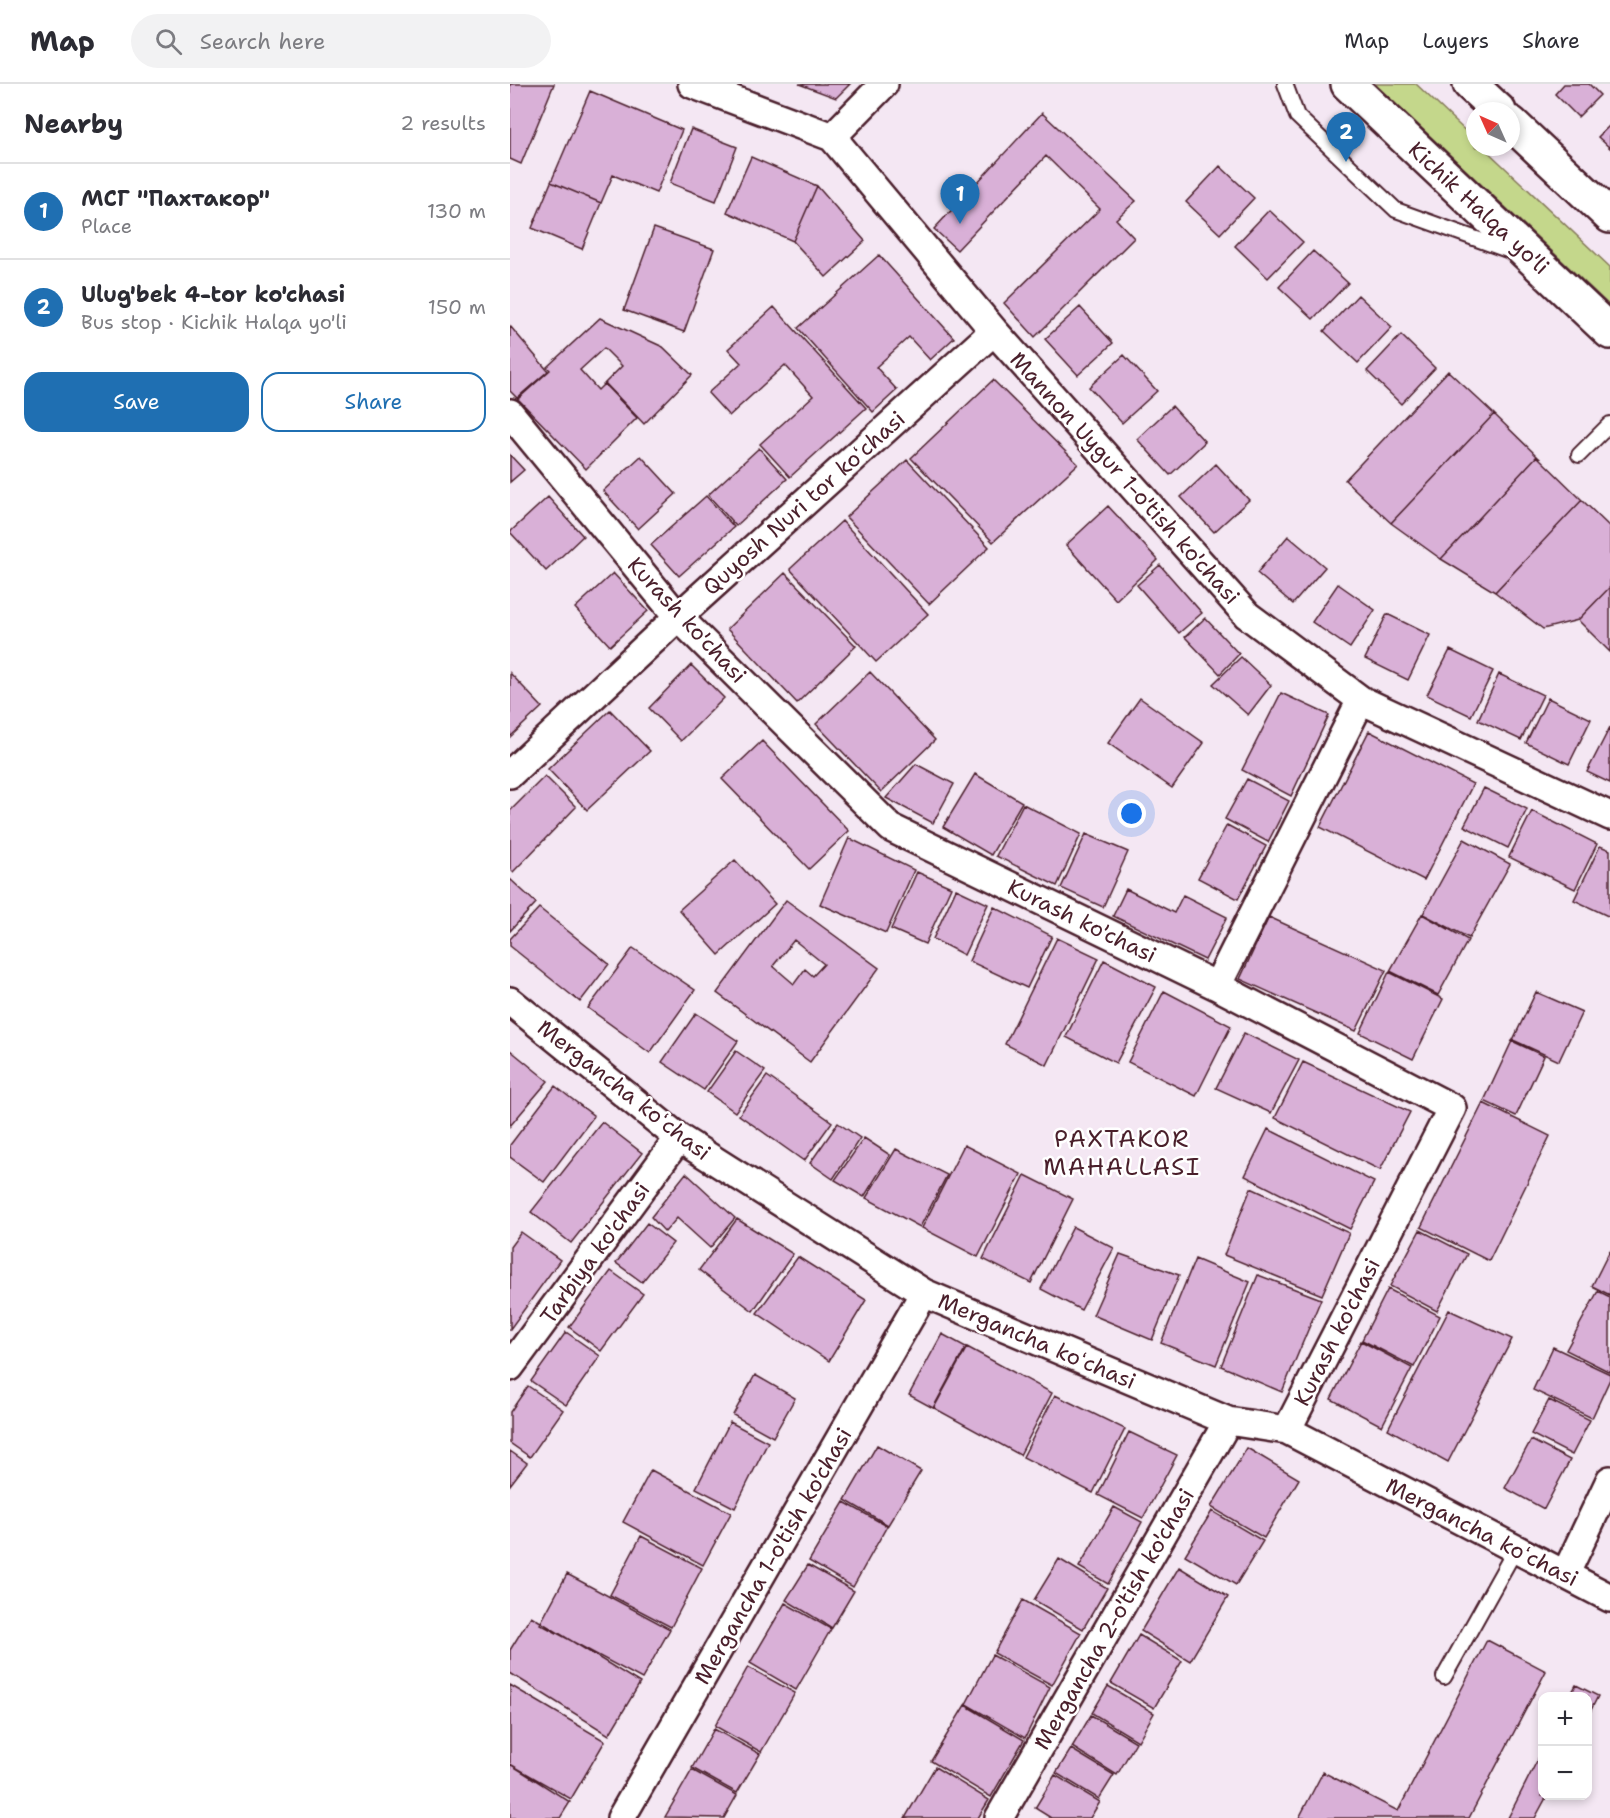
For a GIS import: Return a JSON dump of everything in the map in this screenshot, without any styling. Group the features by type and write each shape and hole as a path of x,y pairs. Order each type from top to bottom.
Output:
{"highway":[{"name":"Kichik Halqa yo'li","path":"1347,84 1610,332"},
{"path":"1470,84 1489,102"},
{"path":"1520,131 1610,216"}],"street":[{"name":"Mannon Uygur 1-o'tish ko'chasi","path":"692,84 832,137 994,331 1247,615 1361,700 1610,816"},
{"path":"832,137 884,84"},
{"name":"Quyosh Nuri tor koʻchasi","path":"510,774 678,617 994,331"},
{"name":"Kurash ko'chasi","path":"510,413 678,617 891,828 1217,986 1452,1108 1287,1430"},
{"path":"1217,986 1361,700"},
{"name":"Mergancha koʻchasi","path":"510,1001 679,1138 924,1293 1228,1420 1287,1430 1610,1598"},
{"name":"Tarbiya ko'chasi","path":"510,1367 679,1138"},
{"name":"Mergancha 1-o'tish ko'chasi","path":"621,1818 924,1293"},
{"name":"Mergancha 2-o'tish ko'chasi","path":"999,1818 1228,1420"},
{"path":"1565,1575 1610,1480"}],"lane":[{"path":"1285,84 1297,116 1396,210 1533,259"},
{"path":"1579,455 1610,424"},
{"path":"1444,1677 1515,1550"}],"green space":[{"path":"1375,84 1416,84 1466,131 1466,156 1493,156 1610,267 1610,306"}],"building":[{"path":"510,84 554,84 521,164 510,159"},
{"path":"799,84 850,84 836,98"},
{"path":"1564,84 1589,84 1600,95 1578,117 1555,94"},
{"path":"590,91 682,130 656,193 613,175 601,203 551,182"},
{"path":"1042,113 1136,201 1116,219 1134,238 1035,337 1004,303 1100,209 1046,156 957,250 934,229"},
{"path":"1610,125 1610,148 1598,137"},
{"path":"691,129 737,147 716,201 670,183"},
{"path":"751,157 817,186 793,241 727,212"},
{"path":"1220,166 1254,198 1220,234 1186,202"},
{"path":"551,182 601,203 582,249 532,228"},
{"path":"817,186 865,241 826,277 793,241"},
{"path":"1269,210 1303,242 1268,278 1235,246"},
{"path":"654,228 714,249 684,332 624,310"},
{"path":"1313,251 1348,283 1313,319 1279,287"},
{"path":"879,255 954,338 930,360 909,337 876,367 897,390 873,412 798,328"},
{"path":"1358,295 1392,327 1358,363 1324,331"},
{"path":"774,307 866,408 790,477 760,444 813,396 785,365 729,416 708,393 741,363 728,349"},
{"path":"1080,307 1113,343 1078,375 1045,339"},
{"path":"600,318 663,347 692,375 644,424 605,383 622,366 604,348 580,370 598,390 604,384 637,418 586,469 518,399 550,370 547,367"},
{"path":"510,326 548,371 517,398 510,391"},
{"path":"1401,335 1435,368 1401,404 1367,371"},
{"path":"1124,355 1157,391 1122,423 1089,387"},
{"path":"1448,371 1494,414 1391,523 1345,480"},
{"path":"993,380 1078,464 993,542 911,458"},
{"path":"1172,406 1205,442 1170,475 1137,439"},
{"path":"1494,414 1537,456 1441,559 1391,523"},
{"path":"759,448 787,479 736,526 708,495"},
{"path":"510,455 524,470 510,482"},
{"path":"641,456 676,494 638,529 603,491"},
{"path":"1537,456 1582,500 1495,592 1441,559"},
{"path":"907,460 989,547 929,604 846,517"},
{"path":"1216,464 1249,500 1214,532 1181,497"},
{"path":"706,496 734,527 679,576 651,545"},
{"path":"548,497 583,536 546,571 510,532"},
{"path":"1582,500 1610,527 1610,587 1578,620 1543,629 1495,592"},
{"path":"1108,506 1158,560 1116,600 1066,545"},
{"path":"842,521 928,614 876,662 790,569"},
{"path":"1288,536 1325,567 1293,604 1257,573"},
{"path":"1160,565 1202,613 1179,633 1137,585"},
{"path":"613,573 648,611 610,646 575,608"},
{"path":"785,573 856,646 797,703 727,629"},
{"path":"1338,584 1375,610 1350,648 1312,622"},
{"path":"1610,587 1610,652 1578,620"},
{"path":"1387,614 1430,635 1408,680 1365,659"},
{"path":"1205,618 1239,654 1220,674 1185,637"},
{"path":"1450,650 1493,671 1471,716 1427,695"},
{"path":"1241,657 1271,685 1248,715 1213,684"},
{"path":"691,665 724,698 681,741 649,708"},
{"path":"870,672 935,740 881,792 816,724"},
{"path":"510,673 542,707 510,737"},
{"path":"1499,674 1543,695 1521,740 1478,720"},
{"path":"1281,693 1329,715 1291,796 1242,770"},
{"path":"1140,698 1204,743 1172,788 1108,743"},
{"path":"1548,698 1591,719 1569,764 1526,743"},
{"path":"610,710 650,751 587,810 548,769"},
{"path":"1610,727 1610,783 1587,772"},
{"path":"1369,731 1473,784 1424,880 1320,827"},
{"path":"762,741 849,831 809,869 722,779"},
{"path":"916,764 954,784 933,823 886,798"},
{"path":"975,774 1022,802 991,855 943,827"},
{"path":"545,776 576,807 513,872 510,869 510,811"},
{"path":"1247,779 1289,801 1268,842 1225,819"},
{"path":"1484,788 1527,809 1508,848 1464,826"},
{"path":"1023,804 1081,834 1057,886 996,856"},
{"path":"1532,811 1597,844 1575,889 1509,857"},
{"path":"1227,825 1266,846 1238,899 1198,878"},
{"path":"1086,834 1128,852 1103,907 1061,888"},
{"path":"849,838 914,870 886,933 820,904"},
{"path":"1464,839 1510,864 1469,938 1423,914"},
{"path":"1600,846 1610,850 1610,917 1574,900"},
{"path":"735,860 775,904 719,955 679,910"},
{"path":"917,872 951,887 925,944 891,929"},
{"path":"510,879 536,903 510,931"},
{"path":"956,889 988,904 964,955 933,939"},
{"path":"1126,889 1174,913 1183,895 1227,917 1205,960 1113,916"},
{"path":"786,900 879,968 810,1062 717,993","holes":["794,940 824,964 813,976 805,969 794,984 773,966"]},
{"path":"994,907 1052,936 1027,988 969,961"},
{"path":"539,908 609,964 580,1002 510,946 510,939"},
{"path":"1422,914 1468,940 1438,995 1390,971"},
{"path":"1269,917 1386,970 1356,1031 1240,979"},
{"path":"1057,938 1099,958 1047,1065 1005,1044"},
{"path":"633,948 695,990 650,1053 588,1008"},
{"path":"1104,960 1156,987 1116,1063 1066,1037"},
{"path":"1389,972 1443,999 1413,1059 1360,1033"},
{"path":"1164,991 1231,1026 1196,1096 1128,1062"},
{"path":"1536,992 1582,1012 1559,1061 1513,1040"},
{"path":"696,1013 738,1041 704,1090 662,1062"},
{"path":"1244,1033 1299,1060 1271,1113 1216,1088"},
{"path":"1512,1041 1544,1056 1516,1116 1484,1101"},
{"path":"510,1050 548,1081 510,1126"},
{"path":"736,1051 765,1071 735,1112 707,1092"},
{"path":"1303,1062 1410,1112 1380,1170 1275,1118"},
{"path":"767,1076 832,1122 804,1161 739,1115"},
{"path":"555,1086 594,1116 544,1182 510,1157 510,1145"},
{"path":"1483,1103 1550,1136 1489,1261 1421,1227"},
{"path":"602,1122 642,1153 571,1243 531,1212"},
{"path":"838,1123 860,1138 833,1179 810,1163"},
{"path":"1268,1129 1374,1182 1350,1229 1245,1176"},
{"path":"864,1138 890,1155 864,1197 835,1180"},
{"path":"964,1145 1021,1174 978,1257 922,1228"},
{"path":"896,1149 947,1175 920,1227 866,1198"},
{"path":"686,1173 735,1218 710,1248 677,1218 665,1232 651,1217"},
{"path":"1025,1175 1073,1199 1031,1283 983,1259"},
{"path":"1251,1188 1349,1233 1322,1295 1224,1255"},
{"path":"737,1219 793,1254 753,1311 699,1270"},
{"path":"647,1223 673,1243 642,1282 616,1263"},
{"path":"1073,1227 1114,1248 1081,1310 1041,1289"},
{"path":"1420,1230 1467,1254 1437,1311 1390,1286"},
{"path":"521,1232 560,1260 510,1329 510,1247"},
{"path":"1610,1250 1610,1295 1592,1286"},
{"path":"1120,1254 1179,1275 1152,1340 1093,1315"},
{"path":"798,1257 866,1300 829,1361 757,1313"},
{"path":"1195,1259 1250,1282 1216,1365 1161,1343"},
{"path":"611,1271 643,1294 601,1351 569,1327"},
{"path":"1258,1275 1321,1299 1282,1392 1221,1366"},
{"path":"1388,1289 1440,1316 1414,1367 1362,1340"},
{"path":"1598,1291 1610,1297 1610,1372 1566,1350"},
{"path":"1449,1310 1512,1339 1448,1462 1388,1429"},
{"path":"566,1332 600,1356 566,1405 531,1381"},
{"path":"942,1334 966,1347 933,1408 909,1395"},
{"path":"1361,1341 1412,1368 1382,1426 1331,1399"},
{"path":"967,1347 1052,1393 1020,1455 934,1408"},
{"path":"1553,1347 1610,1374 1610,1379 1592,1418 1533,1390"},
{"path":"755,1375 795,1398 773,1437 733,1415"},
{"path":"528,1386 563,1410 530,1457 510,1443 510,1412"},
{"path":"1055,1395 1125,1429 1093,1493 1023,1457"},
{"path":"1549,1400 1590,1420 1572,1455 1531,1434"},
{"path":"730,1422 768,1442 735,1508 696,1488"},
{"path":"1129,1432 1177,1455 1143,1518 1098,1495"},
{"path":"1531,1440 1570,1460 1544,1509 1505,1488"},
{"path":"877,1445 921,1471 888,1525 845,1500"},
{"path":"1247,1448 1299,1479 1264,1538 1211,1507"},
{"path":"510,1451 527,1463 510,1485"},
{"path":"651,1470 731,1513 703,1565 623,1522"},
{"path":"844,1502 887,1526 853,1587 809,1561"},
{"path":"1114,1507 1142,1522 1108,1584 1079,1567"},
{"path":"1212,1511 1263,1541 1236,1585 1185,1555"},
{"path":"641,1536 702,1568 671,1627 610,1595"},
{"path":"1059,1559 1107,1588 1083,1629 1034,1600"},
{"path":"808,1565 854,1591 832,1628 786,1600"},
{"path":"1179,1567 1228,1597 1190,1661 1141,1631"},
{"path":"567,1574 670,1629 642,1679 540,1624"},
{"path":"1023,1600 1081,1633 1052,1685 994,1653"},
{"path":"785,1603 831,1629 796,1690 750,1663"},
{"path":"531,1616 640,1683 609,1735 510,1673 510,1650"},
{"path":"1139,1635 1182,1661 1154,1708 1111,1683"},
{"path":"1487,1640 1546,1671 1469,1818 1299,1818 1323,1772 1398,1811"},
{"path":"992,1655 1050,1687 1025,1738 966,1704"},
{"path":"748,1667 795,1693 761,1752 715,1726"},
{"path":"510,1685 605,1741 571,1799 510,1764"},
{"path":"1576,1685 1590,1692 1572,1692"},
{"path":"1108,1686 1154,1713 1138,1741 1092,1713"},
{"path":"1592,1693 1598,1696 1592,1708"},
{"path":"965,1705 1024,1740 991,1797 931,1761"},
{"path":"1091,1715 1136,1742 1117,1775 1072,1747"},
{"path":"714,1729 760,1754 737,1793 692,1768"},
{"path":"1071,1749 1114,1775 1099,1799 1056,1773"},
{"path":"1538,1759 1538,1800 1545,1800 1535,1818 1508,1818"},
{"path":"510,1764 570,1802 560,1818 510,1818"},
{"path":"935,1767 989,1800 978,1818 905,1818"},
{"path":"692,1770 737,1795 724,1818 665,1817"},
{"path":"1055,1775 1100,1802 1090,1818 1051,1818 1035,1808"}],"place":[{"name":"Ulug'bek 4-tor ko'chasi","path":"1346,162"},
{"name":"МСГ \"Пахтакор\"","path":"960,224"}],"district":[{"name":"PAXTAKOR MAHALLASI","path":"1122,1153"}]}
